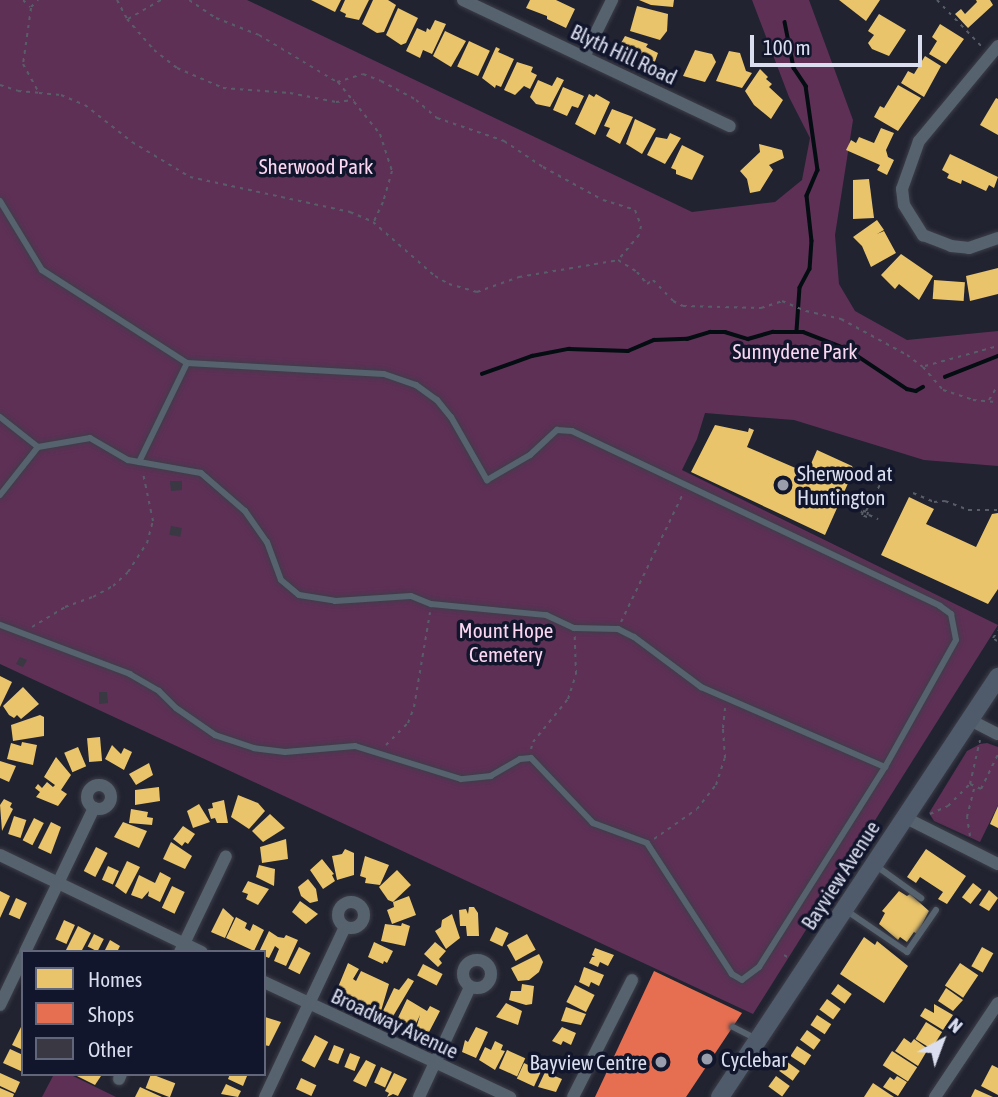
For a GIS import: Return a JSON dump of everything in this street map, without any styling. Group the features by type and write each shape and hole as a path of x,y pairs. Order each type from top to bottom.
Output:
{"main road":[{"name":"Bayview Avenue","path":"720,1097 998,677"}],"street":[{"name":"Blyth Hill Road","path":"463,0 730,126"},
{"path":"584,57 612,0"},
{"path":"994,51 919,141 902,190 904,205 923,235 951,246 969,248 998,239"},
{"path":"970,720 998,734"},
{"path":"26,950 94,808"},
{"path":"904,817 998,864"},
{"path":"0,855 182,947 226,856"},
{"path":"265,1097 345,927"},
{"path":"0,1005 21,961"},
{"path":"573,1097 632,980"},
{"name":"Broadway Avenue","path":"266,983 510,1097"},
{"path":"419,1097 470,987"},
{"path":"935,1097 998,1003"}],"lane":[{"path":"0,201 42,270 58,283 187,363 384,374 416,384 436,400 451,418 487,480 506,472 557,430 572,431 686,488 940,606 951,614 956,628 952,651 885,767 762,961 746,979 739,980 732,974 647,843 593,823 529,757 492,776 461,779 355,746 284,752 241,744 215,735 176,708 159,691 130,674 0,625"},
{"path":"139,463 187,363"},
{"path":"0,417 38,447"},
{"path":"0,495 38,447 90,438 139,463 201,473 245,512 267,542 281,580 299,595 335,601 411,596 431,604 545,615 559,618 575,628 618,629 634,637 701,687 885,767"},
{"path":"874,864 921,898"},
{"path":"845,910 907,952 936,909"},
{"path":"733,1027 758,1040"}],"path":[{"path":"23,0 31,8"},
{"path":"38,0 31,8 23,64 39,93"},
{"path":"117,0 127,19 154,50 177,68 223,88 290,93 337,102 354,100"},
{"path":"127,19 161,0"},
{"path":"189,0 216,19 259,35 337,82 354,100 380,134 392,171 383,202 373,222"},
{"path":"937,0 994,51"},
{"path":"0,85 18,91 61,95 85,104 132,142 190,177 350,212 373,222 435,276 449,284 477,292 519,277 618,260 633,246 641,226 635,210 603,200 504,141 436,118 416,100 381,81 363,74 337,82"},
{"path":"618,260 637,272 647,284 653,280 673,301 690,307 761,308 782,301 806,311 841,319 923,367 943,390 973,400 998,402"},
{"path":"923,367 998,345"},
{"path":"989,401 998,385"},
{"path":"22,634 65,607 113,586 128,572 147,543 153,521 150,496 139,463"},
{"path":"862,512 863,517 883,479"},
{"path":"618,629 686,488"},
{"path":"913,493 934,502 945,501 968,510 998,510"},
{"path":"853,508 878,519"},
{"path":"376,753 393,741 409,721 415,705 431,604"},
{"path":"529,757 533,742 568,699 576,674 575,628"},
{"path":"997,641 993,638 998,631"},
{"path":"647,843 697,809 716,785 725,758 723,728 727,697"},
{"path":"929,815 948,806 970,784 980,740"},
{"path":"970,784 981,789 998,754"},
{"path":"970,838 967,817 975,786"},
{"path":"784,955 789,958"}],"green space":[{"name":"Mount Hope Cemetery","path":"0,0 247,0 692,212 775,202 802,180 810,138 789,97 752,0 809,0 853,120 835,235 839,284 855,311 907,340 998,331 998,466 924,460 794,420 705,413 697,439 682,470 998,625 753,1014 0,664"},
{"path":"987,743 998,747 998,805 980,842 934,821 929,813 967,751"},
{"path":"53,1076 73,1076 116,1097 42,1097"}],"building: Homes":[{"path":"311,0 341,0 335,12"},
{"path":"345,0 369,0 359,20 345,17 346,14 340,11"},
{"path":"373,0 388,0 396,5 384,32 377,33 362,24"},
{"path":"530,0 556,0 575,9 566,28 547,19 547,16 526,8"},
{"path":"639,0 674,0 673,7 651,5"},
{"path":"839,0 880,0 866,21"},
{"path":"976,0 990,0 993,5 968,28 955,14 961,9 965,14"},
{"path":"637,6 668,14 667,31 660,40 630,31"},
{"path":"398,8 418,18 406,43 401,45 386,35"},
{"path":"879,14 906,30 889,56 872,49 868,43 874,35 868,31"},
{"path":"435,20 446,24 432,54 423,50 420,58 406,51 417,28 426,32"},
{"path":"940,24 964,39 946,64 929,54 937,41 932,37"},
{"path":"445,31 466,41 451,67 433,56"},
{"path":"625,36 648,44 646,47 658,53 653,67 617,50"},
{"path":"469,41 490,51 478,76 457,66"},
{"path":"496,47 500,49 498,52 514,59 501,87 496,85 495,88 482,78"},
{"path":"695,50 712,54 716,62 705,82 683,76"},
{"path":"729,51 740,53 746,71 752,73 742,88 716,81"},
{"path":"925,56 941,66 924,97 901,83 908,71 914,74"},
{"path":"517,62 533,67 531,72 537,75 530,89 524,86 515,95 504,90"},
{"path":"760,69 772,84 769,87 783,100 771,119 754,105 745,91"},
{"path":"557,77 564,80 550,107 536,104 530,97 538,80 552,86"},
{"path":"898,85 921,98 898,131 874,117 880,106 884,108"},
{"path":"563,87 584,96 578,108 572,106 567,116 553,110"},
{"path":"589,94 594,97 596,94 610,102 595,135 575,124"},
{"path":"996,98 998,99 998,135 980,125"},
{"path":"612,109 633,117 620,144 606,136 610,128 604,126"},
{"path":"635,119 656,129 642,154 626,144"},
{"path":"881,128 894,133 886,150 888,157 894,160 887,175 877,170 880,165 846,150 851,140 856,143 859,137 874,143"},
{"path":"670,133 681,138 665,164 647,155 656,137 667,139"},
{"path":"759,144 782,150 784,158 769,165 773,170 760,191 750,193 747,179 740,171 760,152"},
{"path":"682,145 704,156 692,180 676,174 676,170 671,168"},
{"path":"950,154 998,177 994,188 989,185 986,191 962,180 961,184 947,178 949,174 942,170"},
{"path":"869,179 874,218 853,219 853,180"},
{"path":"877,220 884,230 877,234 884,231 896,253 871,267 862,246 853,237"},
{"path":"901,254 933,276 919,300 899,284 895,289 881,275"},
{"path":"998,268 998,294 970,301 966,276"},
{"path":"934,280 965,282 964,301 933,299"},
{"name":"Sherwood at Huntington","path":"715,425 748,432 749,428 754,430 747,447 807,473 817,450 852,466 854,470 825,535 691,472"},
{"path":"909,497 934,509 926,524 976,547 992,514 998,513 998,589 988,604 881,555"},
{"path":"0,676 12,682 0,707"},
{"path":"23,687 39,704 21,719 17,715 14,718 3,706"},
{"path":"40,715 44,717 44,736 13,741 11,725"},
{"path":"100,737 102,761 89,762 87,738"},
{"path":"22,742 37,745 33,765 7,759 11,743 21,746"},
{"path":"112,745 121,754 124,748 132,752 124,770 105,759"},
{"path":"78,747 86,766 72,772 64,753"},
{"path":"56,757 71,775 61,790 67,794 58,806 36,797 40,792 35,788 38,784 42,788 47,782 53,787 55,785 44,777"},
{"path":"0,761 16,766 9,782 0,778"},
{"path":"149,763 153,775 136,785 129,774"},
{"path":"159,787 160,801 135,805 135,790"},
{"path":"238,795 258,803 265,811 249,829 231,817"},
{"path":"4,799 12,803 10,807 13,809 2,831 0,805"},
{"path":"224,800 228,823 217,823 215,818 211,819 208,809 213,808 212,803"},
{"path":"199,804 210,822 193,828 187,811"},
{"path":"998,806 998,828 990,824"},
{"path":"131,809 148,812 147,817 153,818 152,825 129,823"},
{"path":"270,814 285,828 263,842 252,831"},
{"path":"14,816 26,820 20,838 8,834"},
{"path":"34,818 44,823 32,845 23,840"},
{"path":"51,822 61,827 51,854 38,848"},
{"path":"123,822 147,831 139,848 114,837"},
{"path":"183,826 195,834 188,844 185,842 182,846 173,839"},
{"path":"286,839 288,859 262,863 260,847"},
{"path":"171,842 192,856 185,869 163,859"},
{"path":"96,847 108,853 95,877 84,871"},
{"path":"345,849 354,853 354,875 337,880 332,856 342,854"},
{"path":"926,849 966,876 947,904 938,899 943,892 920,877 916,883 907,877"},
{"path":"365,856 389,865 380,885 365,883 366,878 360,876"},
{"path":"322,859 334,874 332,875 335,881 323,889 310,870"},
{"path":"127,861 140,867 126,894 115,886"},
{"path":"259,865 275,869 274,886 256,877"},
{"path":"108,866 119,871 113,885 102,880"},
{"path":"397,870 411,885 393,902 388,900 379,887"},
{"path":"160,872 171,878 160,902 148,896 149,891 142,899 131,895 139,875 155,883"},
{"path":"308,879 316,889 318,901 310,903 301,896 298,887"},
{"path":"248,881 269,889 258,905 246,899 248,894 242,892"},
{"path":"973,883 982,890 971,904 962,897"},
{"path":"172,886 185,892 175,914 162,908"},
{"path":"989,890 998,898 989,911 979,905"},
{"path":"0,891 10,896 0,918"},
{"path":"899,891 907,896 910,894 929,911 917,934 914,932 907,942 900,937 898,940 879,924 885,913 882,911"},
{"path":"409,896 416,915 392,924 387,910 394,907 393,902"},
{"path":"16,898 27,903 20,919 9,914"},
{"path":"300,901 318,914 306,924 292,912"},
{"path":"469,907 474,907 478,913 479,936 467,936 466,926 460,926 459,910 466,909 468,914"},
{"path":"223,908 234,918 225,938 211,932"},
{"path":"452,914 460,938 446,949 435,931 441,927 442,920"},
{"path":"236,917 247,923 245,928 250,931 253,924 264,930 254,950 226,938"},
{"path":"64,920 75,925 66,944 55,939"},
{"path":"402,923 410,926 405,946 381,941 385,924 401,926"},
{"path":"78,926 91,933 82,950 66,950"},
{"path":"496,927 509,933 502,947 490,941"},
{"path":"269,931 278,937 284,938 286,935 298,940 286,966 274,961 279,949 275,946 269,958 266,957 266,950 260,950"},
{"path":"94,934 104,939 98,950 88,946"},
{"path":"527,934 536,950 516,961 507,945"},
{"path":"864,937 875,945 877,941 908,966 884,1003 840,974"},
{"path":"110,940 120,946 118,950 105,950"},
{"path":"374,942 393,951 387,963 384,961 383,964 368,957"},
{"path":"435,942 446,951 439,959 442,963 438,967 424,954"},
{"path":"299,947 311,953 300,974 288,968"},
{"path":"982,947 993,953 983,973 971,966"},
{"path":"595,948 614,955 608,966 600,962 598,967 589,963 592,957 595,957 592,955"},
{"path":"539,954 543,962 539,972 529,980 518,981 511,968"},
{"path":"348,963 359,969 353,979 356,981 361,971 389,984 381,1011 375,1009 374,1013 363,1007 364,1004 336,992"},
{"path":"960,963 978,975 963,998 945,985"},
{"path":"423,964 443,974 437,986 417,976"},
{"path":"584,967 604,975 599,986 591,982 589,987 579,982"},
{"path":"408,978 414,981 392,1018 382,1013 394,988 399,990"},
{"path":"522,984 534,986 532,1004 509,1000 511,991 521,991"},
{"path":"838,984 852,994 845,1004 831,994"},
{"path":"575,985 595,995 586,1012 566,1002"},
{"path":"946,988 963,1000 953,1011 938,1001"},
{"path":"407,999 427,1011 430,1006 440,1011 428,1034 416,1029 420,1015 415,1026 396,1022"},
{"path":"827,999 841,1009 833,1020 819,1010"},
{"path":"506,1003 522,1011 518,1025 496,1017"},
{"path":"934,1004 953,1015 943,1030 920,1016 925,1008 934,1013"},
{"path":"566,1007 586,1014 581,1025 561,1021"},
{"path":"817,1015 831,1024 825,1034 810,1025"},
{"path":"266,1017 281,1022 269,1046 266,1045"},
{"path":"926,1022 942,1032 932,1049 915,1039"},
{"path":"21,1027 21,1049 12,1045"},
{"path":"476,1027 488,1032 476,1058 462,1052 465,1040 468,1042"},
{"path":"562,1027 576,1033 571,1045 563,1041 561,1045 552,1041"},
{"path":"807,1030 821,1040 814,1050 800,1040"},
{"path":"315,1035 328,1042 315,1068 301,1061"},
{"path":"904,1038 911,1043 914,1039 928,1049 918,1066 895,1051"},
{"path":"495,1041 503,1045 501,1050 505,1051 495,1070 479,1060 485,1047 491,1050"},
{"path":"334,1045 344,1049 338,1064 328,1060"},
{"path":"797,1046 811,1055 805,1065 790,1056"},
{"path":"10,1049 21,1054 21,1071 3,1063"},
{"path":"507,1050 525,1058 517,1076 499,1068"},
{"path":"892,1051 917,1067 908,1082 883,1065"},
{"path":"350,1053 360,1057 355,1071 344,1067"},
{"path":"366,1060 376,1065 366,1087 353,1081"},
{"path":"786,1061 800,1071 793,1081 779,1071"},
{"path":"524,1063 541,1071 534,1086 517,1078"},
{"path":"992,1065 998,1068 998,1095 981,1086"},
{"path":"381,1067 392,1072 385,1087 374,1083"},
{"path":"545,1072 562,1079 556,1092 538,1087"},
{"path":"0,1073 20,1082 15,1093 0,1086"},
{"path":"394,1073 407,1079 398,1096 393,1094 387,1097 389,1093 385,1091"},
{"path":"77,1076 101,1076 95,1085"},
{"path":"150,1076 175,1083 170,1097 146,1088"},
{"path":"229,1076 247,1076 243,1086 228,1079"},
{"path":"776,1076 790,1086 782,1097 768,1087"},
{"path":"897,1076 907,1082 898,1096 883,1087 890,1077 894,1080"},
{"path":"301,1078 316,1085 311,1096 296,1089"},
{"path":"873,1083 894,1097 864,1097"},
{"path":"226,1084 241,1091 238,1097 221,1094"},
{"path":"140,1087 162,1097 135,1097"},
{"path":"0,1088 14,1094 13,1097 0,1097"},
{"path":"975,1089 993,1097 971,1097"}],"building: Shops":[{"name":"Bayview Centre","path":"654,971 742,1013 686,1097 595,1097"}],"building: Other":[{"path":"170,481 182,481 182,490 171,491"},
{"path":"171,526 182,528 180,537 169,535"},
{"path":"20,657 27,660 23,667 16,664"},
{"path":"99,692 107,692 108,703 99,704"}],"waterway":[{"path":"785,22 794,68 806,86 818,170 807,196 812,241 810,269 800,288 797,331"},
{"path":"482,374 532,356 569,349 628,351 654,340 687,339 710,332 725,332 748,339 773,332 803,332 847,349 907,389 916,391 923,387"},
{"path":"945,377 998,356"}],"place":[{"name":"Sherwood at Huntington","path":"783,485"},
{"name":"Cyclebar","path":"707,1059"},
{"name":"Bayview Centre","path":"661,1062"}],"park label":[{"name":"Sherwood Park","path":"316,166"},
{"name":"Sunnydene Park","path":"795,351"}]}
